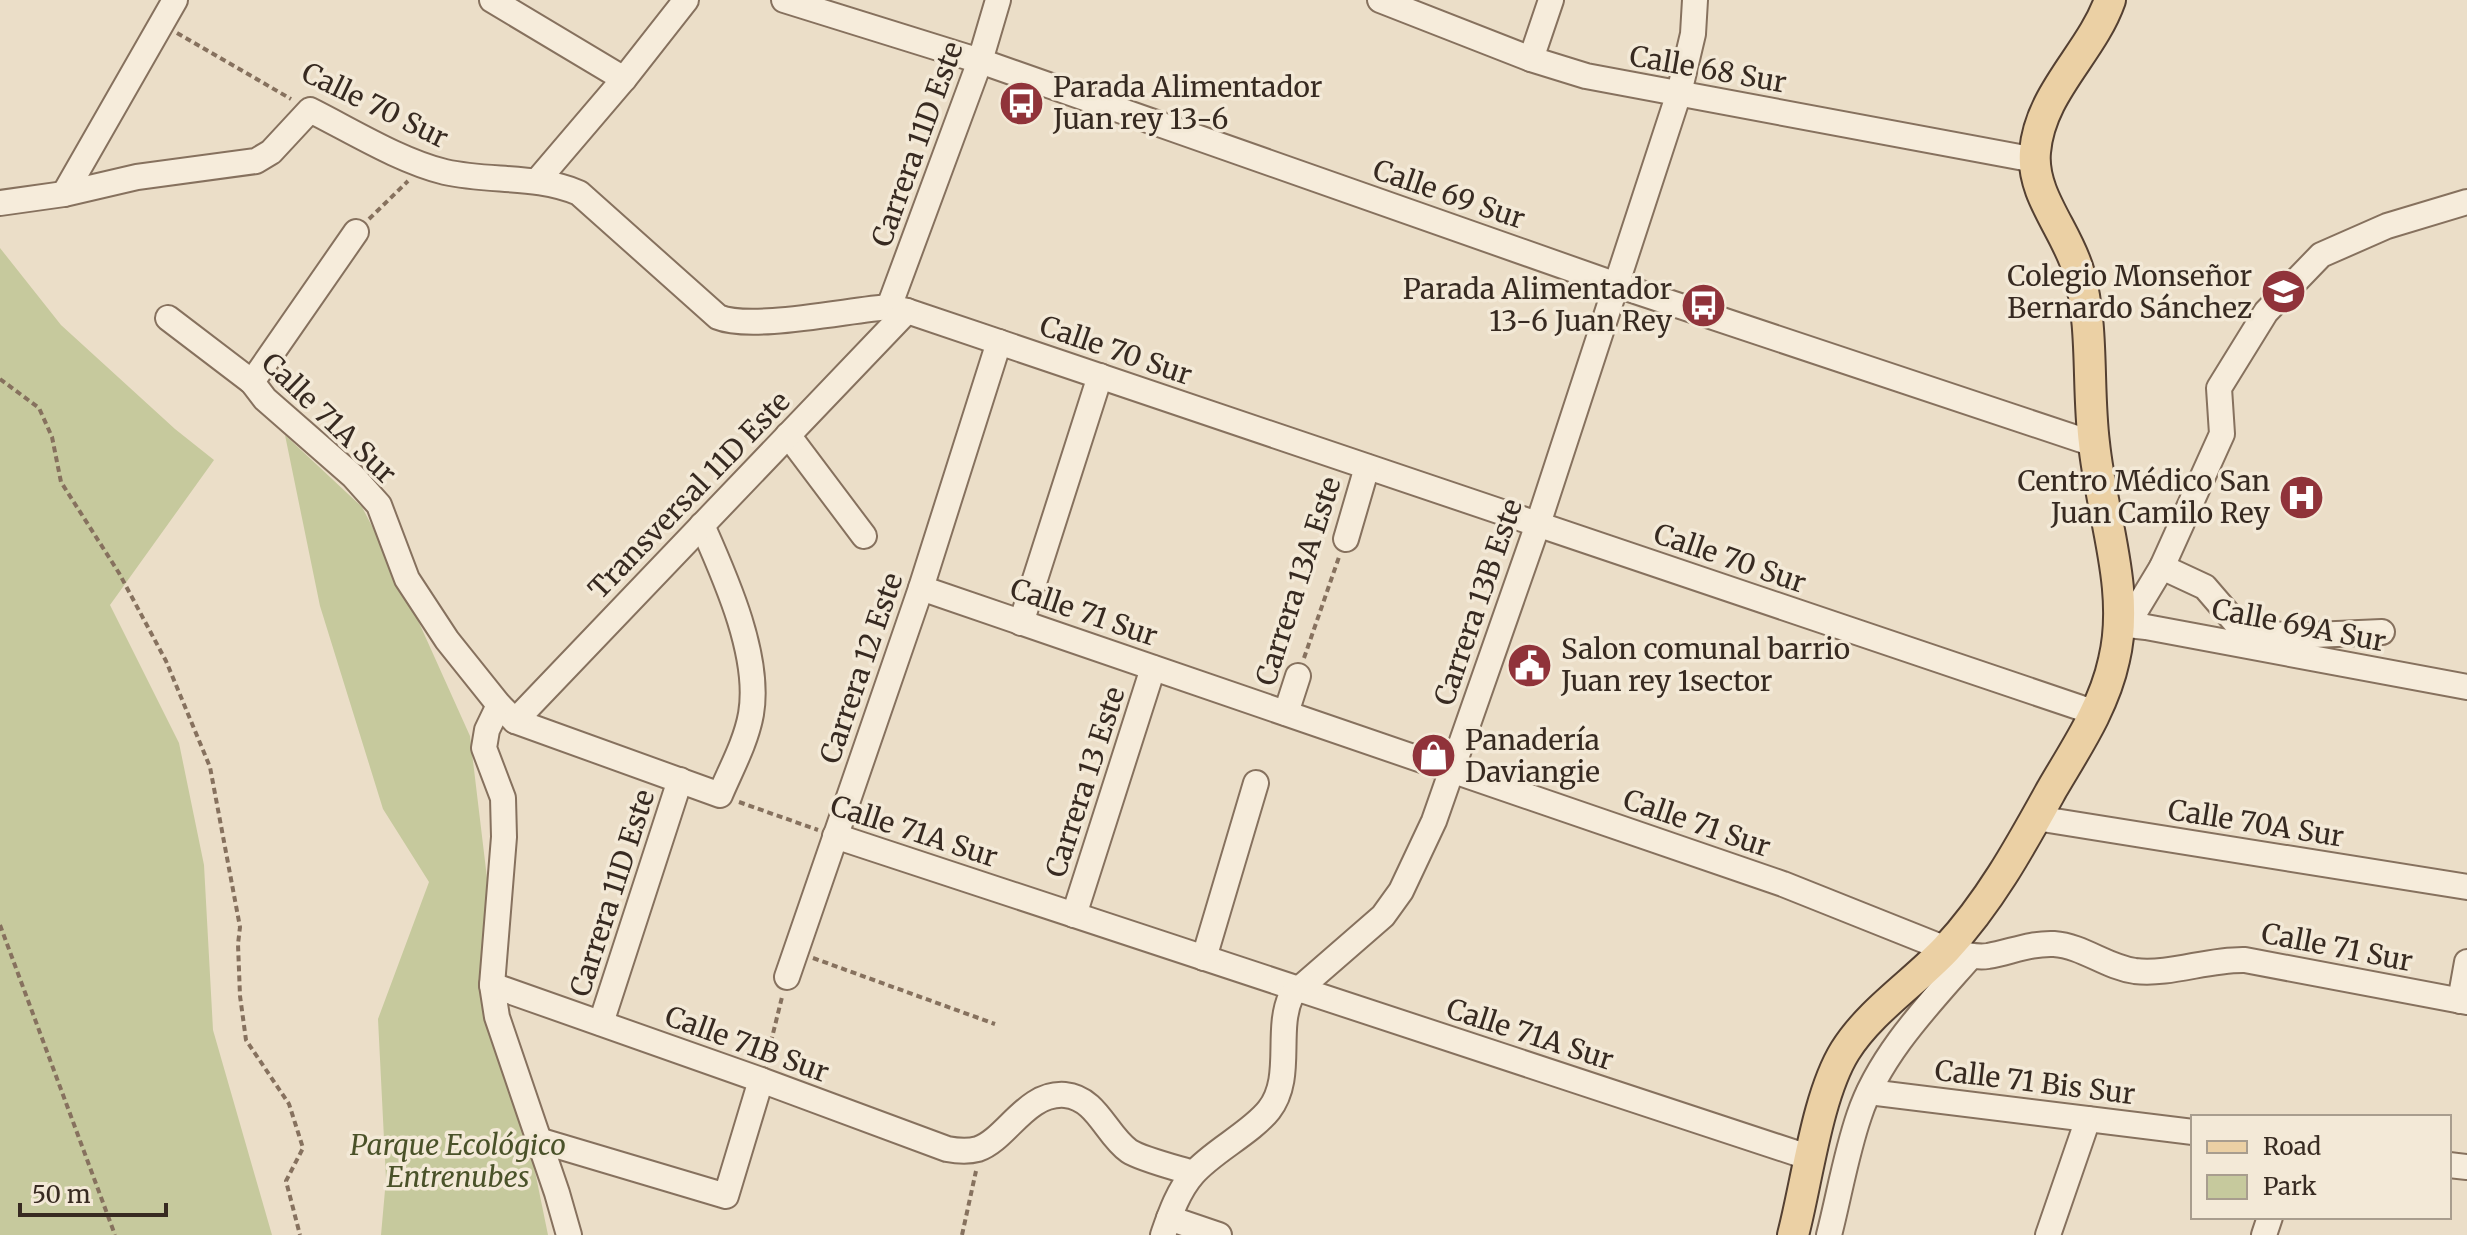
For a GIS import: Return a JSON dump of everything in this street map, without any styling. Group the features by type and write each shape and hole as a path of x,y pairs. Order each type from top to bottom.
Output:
{"main road":[{"path":"1793,1235 1835,1071 1846,1049 1864,1027 1958,953 2096,713 2115,660 2123,625 2094,444 2085,296 2067,241 2043,194 2035,160 2037,135 2044,114 2095,32 2110,0"}],"street":[{"path":"64,194 175,0"},
{"path":"492,0 624,79"},
{"path":"537,181 686,0"},
{"name":"Calle 69 Sur","path":"784,0 980,61 1614,284 2094,444"},
{"name":"Carrera 11D Este","path":"898,309 998,0"},
{"path":"1531,59 1551,0"},
{"name":"Carrera 13B Este","path":"1298,989 1346,951 1383,916 1401,891 1427,835 1538,524 1679,93 1693,34 1695,0"},
{"name":"Calle 68 Sur","path":"1385,1 1531,59 1586,76 2035,160"},
{"path":"0,203 64,194 137,177 256,161 271,152 310,110"},
{"name":"Calle 70 Sur","path":"310,110 424,166 472,177 561,185 579,193 718,317 728,321 763,321 898,309 2096,713"},
{"path":"2123,625 2162,567 2222,434 2219,388 2266,312 2321,255 2387,226 2467,202"},
{"path":"252,382 356,232"},
{"name":"Transversal 11D Este","path":"507,713 702,525 788,435 898,309"},
{"name":"Calle 71A Sur","path":"168,318 252,382 265,399 353,476 379,505 407,579 447,640 507,713"},
{"name":"Carrera 12 Este","path":"787,977 921,588 999,342"},
{"path":"1021,623 1100,376"},
{"path":"788,435 864,536"},
{"name":"Carrera 13A Este","path":"1346,539 1367,467"},
{"path":"569,1235 497,1017 492,985 504,837 503,798 484,748 487,730 507,713 720,795 752,713 750,669 733,595 702,525"},
{"path":"2162,567 2205,587 2242,630 2291,636 2382,632"},
{"name":"Calle 71 Sur","path":"921,588 1783,884 1958,953 1986,956 2032,945 2052,944 2072,946 2122,968 2138,971 2245,960 2464,1001"},
{"name":"Calle 69A Sur","path":"2123,625 2467,687"},
{"name":"Carrera 13 Este","path":"1074,915 1153,668"},
{"name":"Carrera 13A Este","path":"1286,713 1298,676"},
{"name":"Carrera 11D Este","path":"601,1023 680,780"},
{"path":"1204,958 1256,783"},
{"name":"Calle 70A Sur","path":"2036,818 2467,887"},
{"name":"Calle 71A Sur","path":"835,836 1811,1158"},
{"path":"1829,1235 1859,1115 1869,1092 1958,953"},
{"path":"2464,1001 2467,962"},
{"name":"Calle 71B Sur","path":"492,985 947,1149 966,1152 982,1148"},
{"path":"1219,1235 1166,1226 1193,1173 1269,1110 1279,1089 1285,1009 1298,989"},
{"path":"538,1140 726,1196 761,1080"},
{"name":"Calle 71 Bis Sur","path":"1869,1092 2191,1132"},
{"path":"982,1148 1029,1107 1051,1096 1066,1095 1083,1101 1100,1116 1129,1151 1193,1173"},
{"path":"2048,1235 2088,1119"}],"path":[{"name":"Calle 70 Sur","path":"161,24 310,110"},
{"path":"356,232 424,166"},
{"path":"0,379 39,408 52,437 61,482 126,585 166,661 210,767 240,927 240,996 246,1040 289,1104 303,1148 286,1181 300,1235"},
{"name":"Carrera 13A Este","path":"1298,676 1346,539"},
{"name":"Calle 71A Sur","path":"720,795 835,836"},
{"path":"0,925 115,1235"},
{"path":"796,951 995,1024"},
{"path":"761,1080 787,977"},
{"path":"962,1235 982,1148"}],"green space":[{"path":"0,248 61,325 175,429 214,460 110,605 179,743 204,865 213,1030 272,1235 0,1235"},
{"name":"Parque Ecológico Entrenubes","path":"285,435 362,507 398,576 470,736 487,878 483,997 529,1142 548,1235 381,1235 386,1179 378,1019 429,882 383,809 320,606"}],"place":[{"name":"Parada Alimentador Juan rey 13-6","path":"1022,103"},
{"name":"Colegio Monseñor Bernardo Sánchez","path":"2283,292"},
{"name":"Parada Alimentador 13-6 Juan Rey","path":"1703,305"},
{"name":"Centro Médico San Juan Camilo Rey","path":"2301,497"},
{"name":"Salon comunal barrio Juan rey 1sector","path":"1530,665"},
{"name":"Panadería Daviangie","path":"1434,756"}]}
